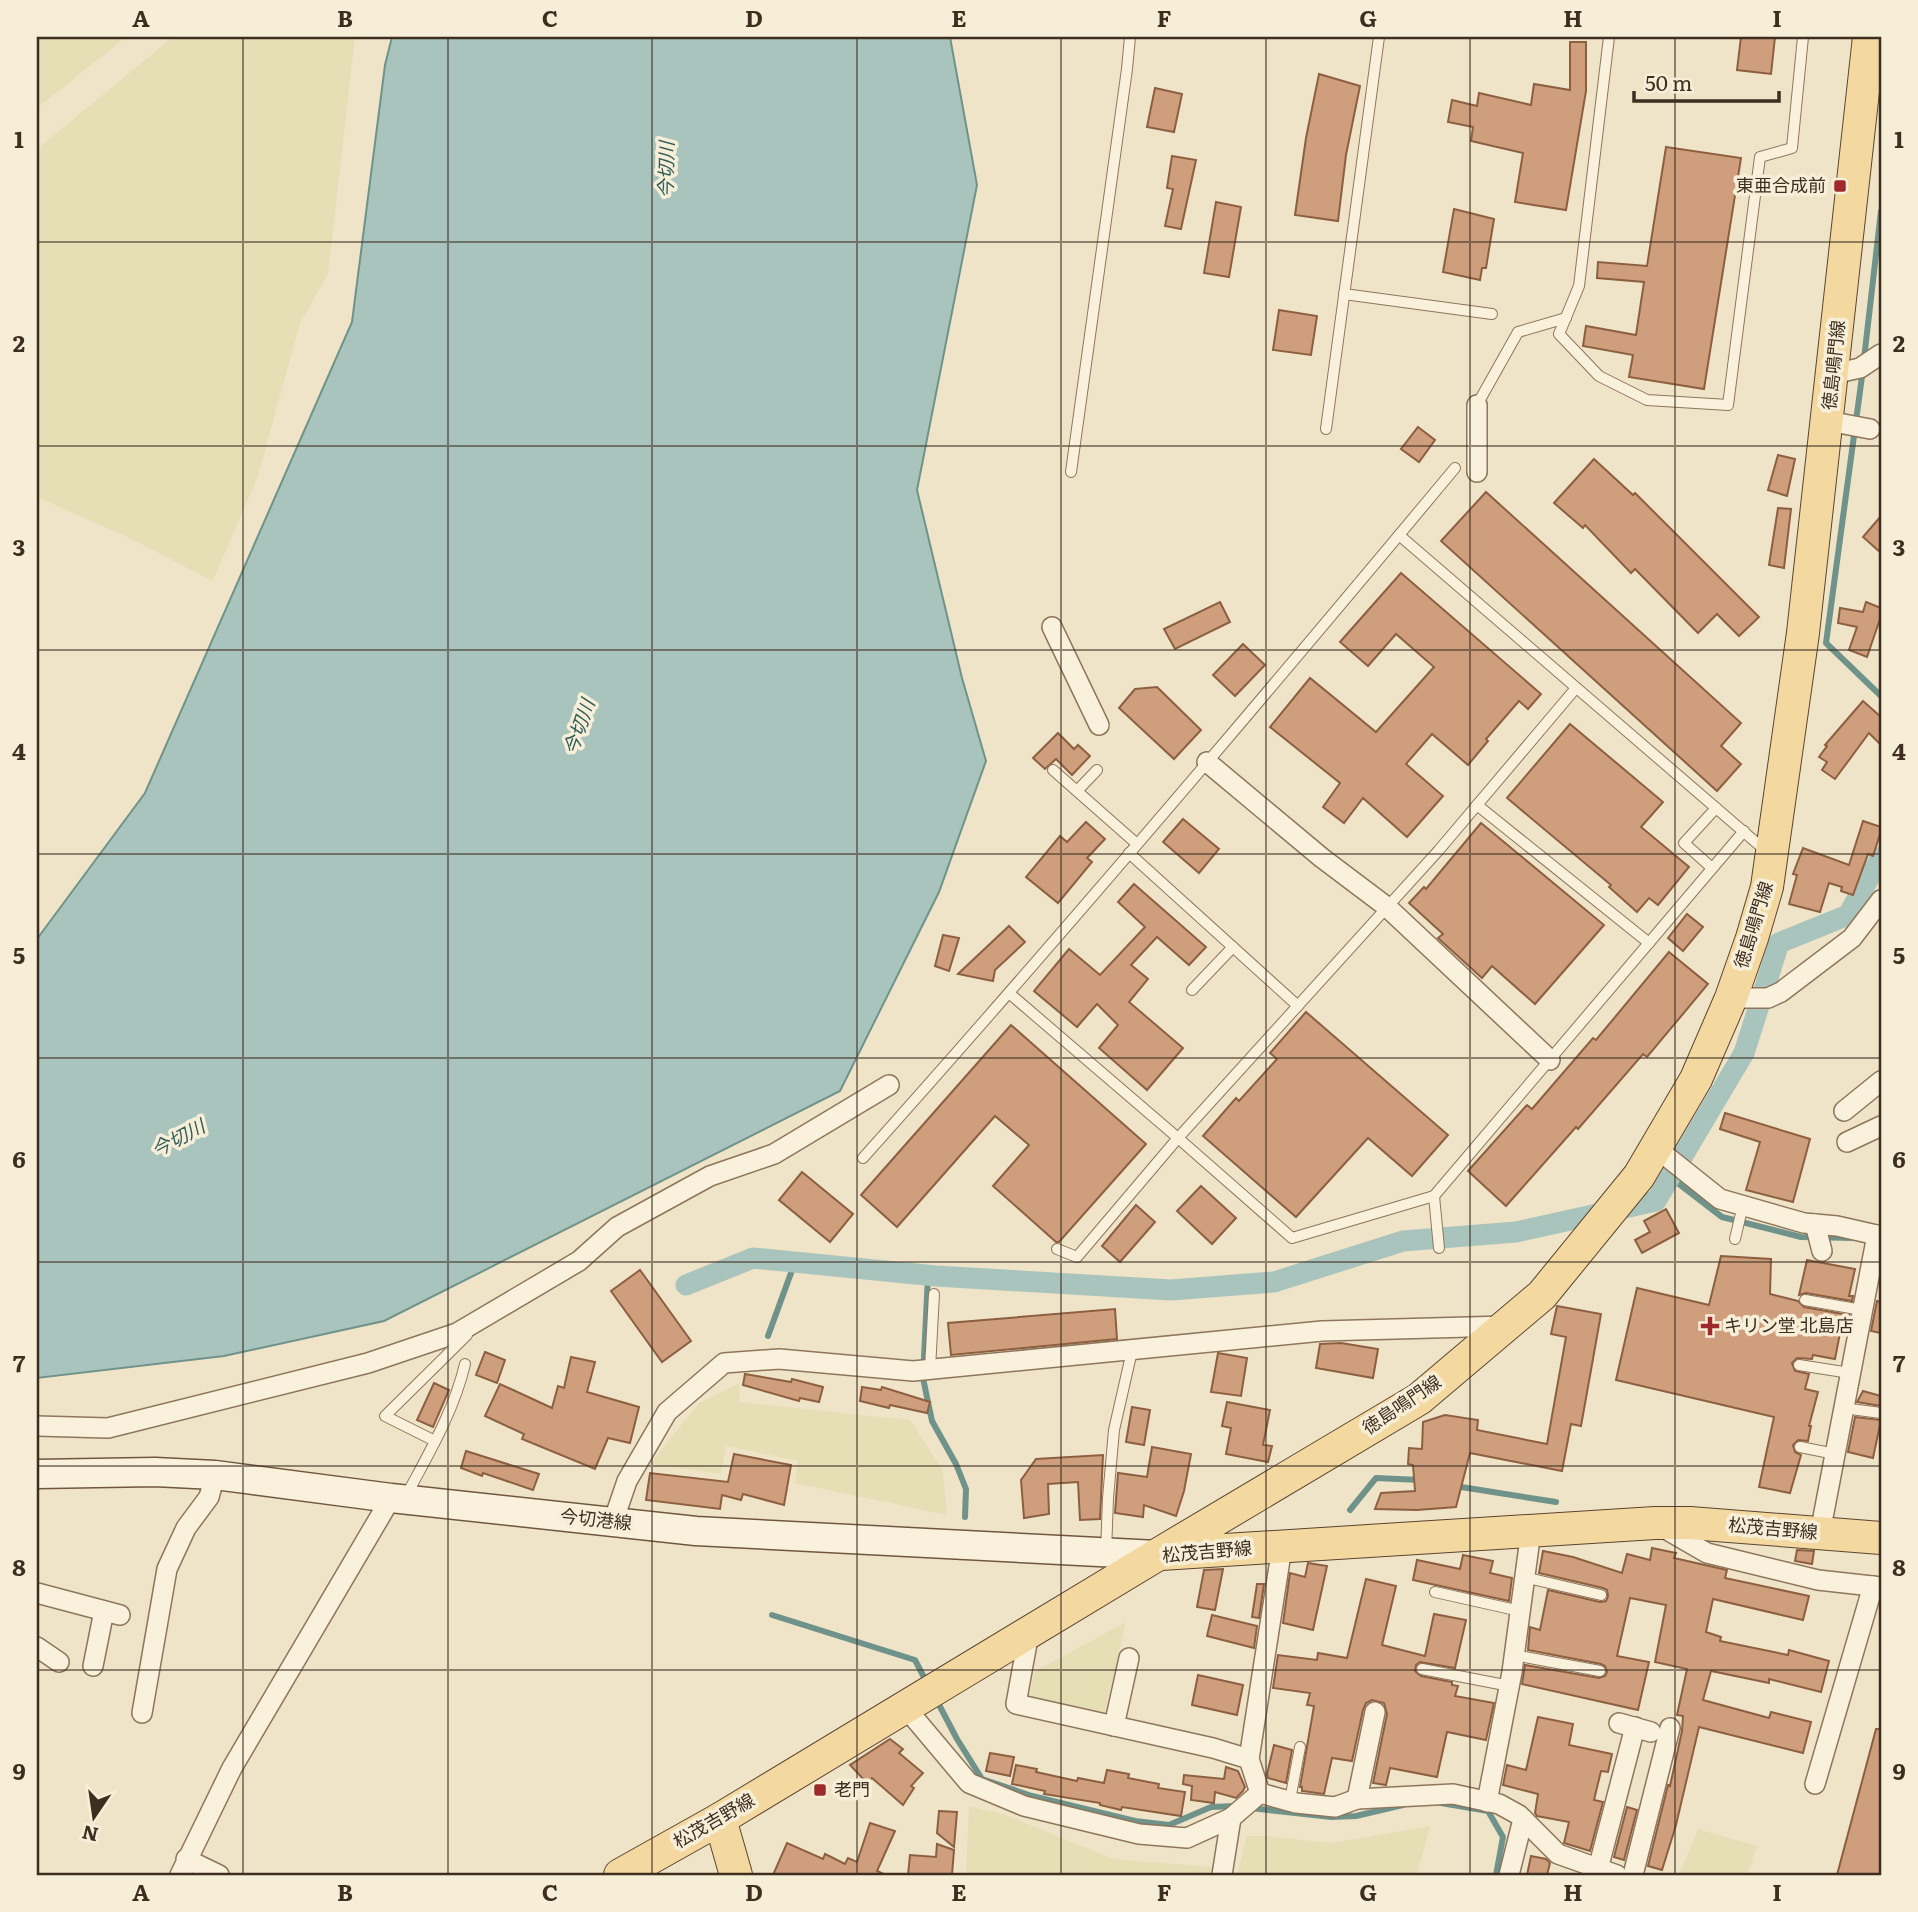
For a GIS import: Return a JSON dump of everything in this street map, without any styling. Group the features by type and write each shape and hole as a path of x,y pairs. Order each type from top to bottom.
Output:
{"main road":[{"name":"徳島鳴門線","path":"1157,1555 1419,1399 1542,1295 1639,1176 1696,1079 1731,998 1767,887 1803,633 1869,37"},
{"name":"今切港線","path":"37,1474 155,1472 215,1475 398,1499 696,1531 1157,1555"},
{"name":"松茂吉野線","path":"620,1875 720,1819 1157,1555 1655,1523 1690,1523 1881,1538"},
{"path":"720,1819 736,1875"}],"street":[{"path":"1833,374 1860,368 1881,354"},
{"path":"1477,405 1477,472"},
{"path":"1828,421 1876,428"},
{"path":"1052,626 1099,726"},
{"path":"1207,762 1322,858 1387,908 1550,1060"},
{"path":"1731,998 1769,998 1781,992 1852,938 1881,900"},
{"path":"1843,1111 1881,1081"},
{"path":"37,1426 108,1428 368,1363 457,1334 579,1261 617,1227 710,1176 774,1154 889,1084"},
{"path":"1847,1142 1881,1126"},
{"path":"1656,1148 1720,1199 1804,1223 1837,1226 1879,1236 1872,1259 1820,1533"},
{"path":"1815,1224 1822,1251"},
{"path":"613,1522 627,1481 667,1412 724,1363 779,1359 912,1371 1322,1331 1506,1326"},
{"path":"142,1713 167,1569 186,1528 209,1497 215,1475"},
{"path":"219,1875 183,1867 232,1768 398,1499"},
{"path":"1655,1523 1707,1553 1818,1580 1877,1586 1815,1784"},
{"path":"1487,1802 1510,1686 1531,1531"},
{"path":"1260,1793 1249,1759 1282,1546"},
{"path":"37,1592 112,1613 93,1666"},
{"path":"1029,1632 1016,1704 1213,1748 1249,1759"},
{"path":"37,1647 59,1662"},
{"path":"1114,1726 1129,1658"},
{"path":"905,1707 969,1783 1024,1806 1139,1834 1187,1838 1231,1818 1260,1793"},
{"path":"1357,1799 1375,1712"},
{"path":"1260,1793 1296,1804 1335,1807 1357,1799 1453,1794 1499,1804 1523,1819 1558,1854 1598,1872 1644,1728 1633,1875"},
{"path":"1222,1875 1231,1818"},
{"path":"1509,1875 1523,1819"}],"lane":[{"path":"1071,472 1130,37"},
{"path":"1326,429 1379,37"},
{"path":"1609,37 1579,286 1559,334 1599,376 1647,400 1728,405 1760,157 1792,148 1803,37"},
{"path":"1344,294 1492,314"},
{"path":"1477,405 1518,332 1566,318"},
{"path":"863,1158 1137,844 1455,468"},
{"path":"1399,536 1772,855"},
{"path":"1057,1249 1077,1257 1178,1138 1387,908 1576,688"},
{"path":"1053,770 1137,844"},
{"path":"1077,791 1097,770"},
{"path":"1477,805 1649,943"},
{"path":"1712,868 1684,843 1716,808"},
{"path":"1009,993 1292,1238 1434,1196 1744,831"},
{"path":"1129,853 1298,1006"},
{"path":"1192,990 1233,947"},
{"path":"1434,1196 1439,1248"},
{"path":"1735,1239 1743,1205"},
{"path":"930,1369 929,1342 934,1294"},
{"path":"1805,1300 1862,1310"},
{"path":"385,1416 486,1316"},
{"path":"1106,1552 1114,1430 1132,1351"},
{"path":"398,1499 435,1441 459,1388 465,1364"},
{"path":"1799,1365 1850,1373"},
{"path":"1843,1408 1881,1413"},
{"path":"373,1413 385,1416 435,1441"},
{"path":"1800,1447 1835,1454"},
{"path":"1524,1577 1601,1595"},
{"path":"1435,1592 1520,1611"},
{"path":"1514,1654 1600,1671"},
{"path":"1422,1669 1510,1686"},
{"path":"1290,1800 1300,1746"}],"shaded area":[{"path":"37,37 126,37 37,108"},
{"path":"173,37 355,37 328,274 300,323 258,476 213,581 129,538 37,497 37,149"},
{"path":"740,1383 739,1402 910,1420 943,1471 947,1515 795,1483 798,1461 726,1446 721,1474 650,1464 699,1403"},
{"path":"1126,1622 1104,1716 1029,1699 1034,1672"},
{"path":"969,1806 1003,1814 1114,1859 1212,1867 1211,1875 966,1875"},
{"path":"1430,1826 1417,1875 1237,1875 1247,1836 1332,1843"},
{"path":"1698,1829 1757,1846 1747,1875 1679,1875"}],"water":[{"name":"今切川","path":"392,37 950,37 977,185 917,490 962,678 986,761 939,892 840,1091 384,1321 224,1356 37,1378 37,939 145,793 352,322 385,65"}],"building":[{"path":"1741,37 1775,37 1771,74 1737,70"},
{"path":"1570,42 1586,42 1586,91 1566,210 1515,202 1523,153 1471,141 1473,127 1448,122 1452,100 1477,106 1479,93 1531,105 1534,84 1570,90"},
{"path":"1319,74 1360,86 1346,155 1338,221 1295,215"},
{"path":"1155,88 1182,94 1174,132 1147,127"},
{"path":"1666,147 1741,158 1704,389 1629,377 1633,355 1583,346 1586,326 1636,335 1644,282 1597,278 1598,262 1647,266"},
{"path":"1172,156 1196,160 1181,229 1165,226 1173,189 1167,188"},
{"path":"1216,202 1241,207 1229,277 1204,273"},
{"path":"1454,209 1494,219 1486,268 1482,268 1480,280 1443,272"},
{"path":"1279,310 1317,316 1311,355 1273,350"},
{"path":"1418,427 1435,440 1419,462 1401,449"},
{"path":"1778,455 1795,459 1787,496 1768,490"},
{"path":"1594,459 1633,495 1635,493 1759,617 1739,636 1717,614 1698,633 1635,569 1631,573 1585,525 1583,528 1554,503"},
{"path":"1486,492 1741,723 1721,746 1741,764 1717,791 1441,541"},
{"path":"1778,508 1791,509 1784,568 1769,565"},
{"path":"1881,516 1881,553 1863,537"},
{"path":"1401,573 1541,694 1528,709 1519,701 1486,739 1488,741 1468,765 1432,734 1406,764 1443,796 1407,837 1363,798 1344,823 1323,807 1340,783 1270,727 1310,678 1376,732 1434,667 1396,634 1368,666 1340,642"},
{"path":"1220,602 1230,622 1175,649 1164,629"},
{"path":"1866,602 1881,608 1881,616 1867,657 1849,650 1857,627 1838,623 1840,608 1863,612"},
{"path":"1243,644 1265,665 1235,696 1213,675"},
{"path":"1157,687 1201,730 1174,759 1119,708 1135,689"},
{"path":"1863,701 1881,717 1881,745 1869,733 1835,779 1822,770 1827,762 1819,757 1827,746 1825,745"},
{"path":"1570,724 1663,802 1641,827 1689,867 1658,905 1649,898 1637,912 1609,887 1611,885 1507,798"},
{"path":"1058,733 1074,749 1078,745 1090,756 1072,775 1056,759 1045,769 1033,758"},
{"path":"1183,819 1219,849 1199,873 1163,842"},
{"path":"1863,821 1881,827 1881,831 1873,856 1868,854 1853,895 1841,891 1842,887 1829,883 1820,912 1789,904 1797,875 1793,874 1803,848 1849,865"},
{"path":"1086,822 1105,839 1087,858 1092,862 1058,903 1026,877 1060,836 1067,842"},
{"path":"1481,823 1604,925 1535,1004 1492,966 1482,978 1438,938 1443,934 1409,903 1424,887 1426,889"},
{"path":"1134,884 1206,947 1189,965 1157,937 1131,965 1148,979 1129,1002 1183,1048 1147,1090 1099,1048 1118,1025 1097,1004 1077,1027 1034,991 1069,949 1100,975 1145,927 1118,902"},
{"path":"1687,914 1703,927 1683,951 1668,938"},
{"path":"1009,926 1025,942 995,970 993,981 958,974"},
{"path":"943,935 959,938 949,971 935,966"},
{"path":"1669,952 1708,984 1647,1057 1643,1054 1506,1206 1468,1171 1527,1105 1532,1109 1593,1038 1596,1040"},
{"path":"1306,1012 1448,1135 1412,1176 1368,1138 1296,1217 1203,1136 1236,1098 1239,1101 1277,1059 1270,1053"},
{"path":"1011,1025 1146,1144 1059,1242 1056,1242 993,1186 1029,1145 995,1116 897,1227 861,1195"},
{"path":"1725,1113 1810,1139 1793,1202 1746,1190 1760,1142 1720,1129"},
{"path":"802,1172 853,1214 830,1242 779,1200"},
{"path":"1201,1186 1236,1218 1212,1244 1177,1211"},
{"path":"1136,1205 1155,1222 1120,1262 1102,1246"},
{"path":"1666,1209 1679,1233 1642,1253 1635,1240 1650,1232 1644,1221"},
{"name":"キリン堂 北島店","path":"1721,1256 1771,1259 1770,1294 1798,1301 1804,1307 1849,1315 1847,1326 1841,1328 1835,1359 1813,1355 1812,1359 1797,1358 1792,1363 1795,1371 1809,1374 1805,1389 1818,1392 1808,1441 1798,1440 1793,1445 1795,1452 1801,1455 1790,1493 1759,1487 1774,1417 1616,1380 1637,1288 1709,1305"},
{"path":"1807,1260 1855,1269 1849,1296 1853,1296 1852,1301 1806,1293 1799,1295"},
{"path":"640,1270 691,1341 662,1362 611,1291"},
{"path":"1877,1301 1881,1302 1881,1333 1871,1331"},
{"path":"1557,1306 1601,1314 1581,1426 1571,1424 1562,1471 1470,1453 1456,1507 1375,1509 1381,1493 1415,1491 1413,1465 1408,1464 1409,1448 1422,1449 1423,1422 1445,1415 1478,1420 1477,1430 1547,1444 1566,1337 1551,1334"},
{"path":"1115,1309 1117,1339 951,1355 948,1323"},
{"path":"1341,1343 1378,1349 1373,1378 1316,1368 1320,1344"},
{"path":"485,1352 505,1360 497,1383 476,1375"},
{"path":"1218,1353 1247,1358 1241,1396 1211,1392"},
{"path":"571,1357 595,1362 587,1392 639,1407 630,1443 608,1438 595,1469 522,1439 524,1434 485,1416 500,1384 552,1408 558,1386 564,1388"},
{"path":"745,1374 791,1382 792,1379 823,1387 819,1402 800,1398 799,1401 743,1385"},
{"path":"434,1383 449,1390 433,1427 417,1420"},
{"path":"862,1387 881,1390 882,1387 930,1402 927,1413 860,1401"},
{"path":"1863,1391 1881,1396 1881,1406 1857,1402"},
{"path":"1227,1402 1270,1410 1263,1445 1272,1446 1268,1462 1226,1454 1231,1428 1222,1426"},
{"path":"1132,1407 1150,1410 1144,1445 1126,1442"},
{"path":"1855,1417 1881,1420 1873,1458 1848,1452"},
{"path":"1152,1447 1191,1454 1176,1516 1144,1505 1143,1517 1115,1513 1118,1473 1147,1477"},
{"path":"466,1451 539,1474 533,1490 461,1468"},
{"path":"734,1454 791,1465 784,1505 743,1494 741,1500 722,1495 720,1509 646,1500 650,1473 728,1482"},
{"path":"1103,1455 1100,1519 1080,1520 1078,1482 1048,1484 1049,1514 1024,1518 1021,1480 1036,1459"},
{"path":"1652,1548 1676,1553 1674,1558 1727,1570 1725,1578 1809,1596 1803,1620 1713,1599 1706,1632 1721,1637 1720,1641 1788,1655 1789,1650 1829,1661 1821,1692 1769,1679 1769,1683 1711,1671 1703,1700 1769,1718 1771,1712 1811,1722 1803,1753 1699,1727 1676,1825 1662,1870 1648,1866 1682,1731 1683,1716 1677,1715 1687,1669 1655,1662 1666,1605 1630,1598 1617,1656 1649,1662 1638,1710 1522,1684 1525,1665 1599,1678 1607,1672 1601,1664 1528,1650 1530,1627 1540,1630 1548,1590 1600,1602 1606,1601 1608,1596 1607,1590 1603,1588 1539,1573 1543,1551 1573,1557 1622,1573 1627,1554 1650,1560"},
{"path":"1797,1550 1814,1551 1812,1564 1795,1561"},
{"path":"1463,1555 1493,1561 1490,1573 1512,1578 1509,1601 1413,1580 1417,1560 1460,1569"},
{"path":"1308,1563 1327,1566 1313,1630 1283,1623 1290,1573 1305,1577"},
{"path":"1223,1569 1215,1610 1197,1607 1204,1570"},
{"path":"1366,1579 1396,1586 1382,1645 1425,1656 1434,1614 1466,1620 1455,1668 1420,1662 1415,1671 1421,1676 1452,1682 1452,1685 1458,1686 1455,1696 1494,1703 1486,1740 1447,1732 1437,1777 1390,1768 1386,1785 1373,1783 1387,1714 1384,1703 1372,1700 1366,1703 1363,1710 1352,1761 1332,1758 1324,1794 1302,1791 1300,1787 1314,1706 1307,1705 1310,1693 1273,1688 1278,1655 1317,1660 1318,1653 1347,1658"},
{"path":"1257,1584 1264,1584 1259,1618 1252,1617"},
{"path":"1212,1615 1257,1626 1254,1648 1207,1636"},
{"path":"1198,1675 1243,1685 1237,1715 1192,1705"},
{"path":"1538,1717 1573,1724 1569,1745 1612,1754 1608,1772 1601,1771 1594,1800 1603,1802 1590,1851 1564,1843 1569,1822 1537,1816 1535,1813 1538,1794 1503,1785 1507,1765 1526,1770"},
{"path":"1876,1729 1881,1729 1880,1875 1837,1875"},
{"path":"890,1739 903,1749 899,1753 923,1773 911,1786 914,1788 903,1805 872,1778 867,1783 850,1765"},
{"path":"1274,1745 1292,1750 1286,1783 1268,1778"},
{"path":"990,1753 1014,1757 1010,1776 986,1771"},
{"path":"1016,1765 1077,1781 1078,1778 1104,1783 1107,1770 1129,1774 1128,1778 1159,1784 1158,1788 1185,1792 1181,1816 1122,1807 1121,1810 1100,1803 1044,1794 1045,1791 1012,1784"},
{"path":"1226,1767 1238,1771 1245,1787 1236,1798 1215,1792 1214,1803 1191,1800 1192,1786 1183,1784 1184,1775 1224,1779"},
{"path":"1627,1807 1637,1810 1624,1860 1614,1857"},
{"path":"939,1811 957,1812 954,1847 937,1833"},
{"path":"870,1823 895,1831 877,1871 886,1875 773,1875 787,1843 823,1859 825,1854 845,1864 848,1858 857,1862"},
{"path":"937,1844 954,1850 952,1875 908,1875 910,1855 936,1857"},
{"path":"1531,1856 1546,1859 1550,1863 1547,1875 1527,1875"}],"waterway":[{"path":"1864,359 1881,211"},
{"path":"1863,369 1826,643 1881,696"},
{"path":"686,1285 753,1258 936,1276 1171,1290 1274,1282 1403,1241 1516,1232 1656,1201 1744,1053 1779,943 1848,915 1881,857"},
{"path":"1670,1177 1722,1217 1801,1237 1855,1238"},
{"path":"768,1336 795,1262"},
{"path":"928,1276 923,1378 932,1421 956,1464 966,1489 965,1517"},
{"path":"1350,1510 1376,1478 1420,1480"},
{"path":"1455,1486 1556,1502"},
{"path":"772,1615 915,1660 927,1683"},
{"path":"936,1699 982,1779 1032,1796 1135,1821 1169,1825 1211,1807 1236,1806"},
{"path":"1441,1803 1488,1811 1503,1837 1496,1875"},
{"path":"1251,1808 1331,1817 1356,1816 1403,1805"}],"place":[{"name":"東亜合成前","path":"1840,186"},
{"name":"キリン堂 北島店","path":"1710,1326"},
{"name":"老門","path":"820,1790"}]}
